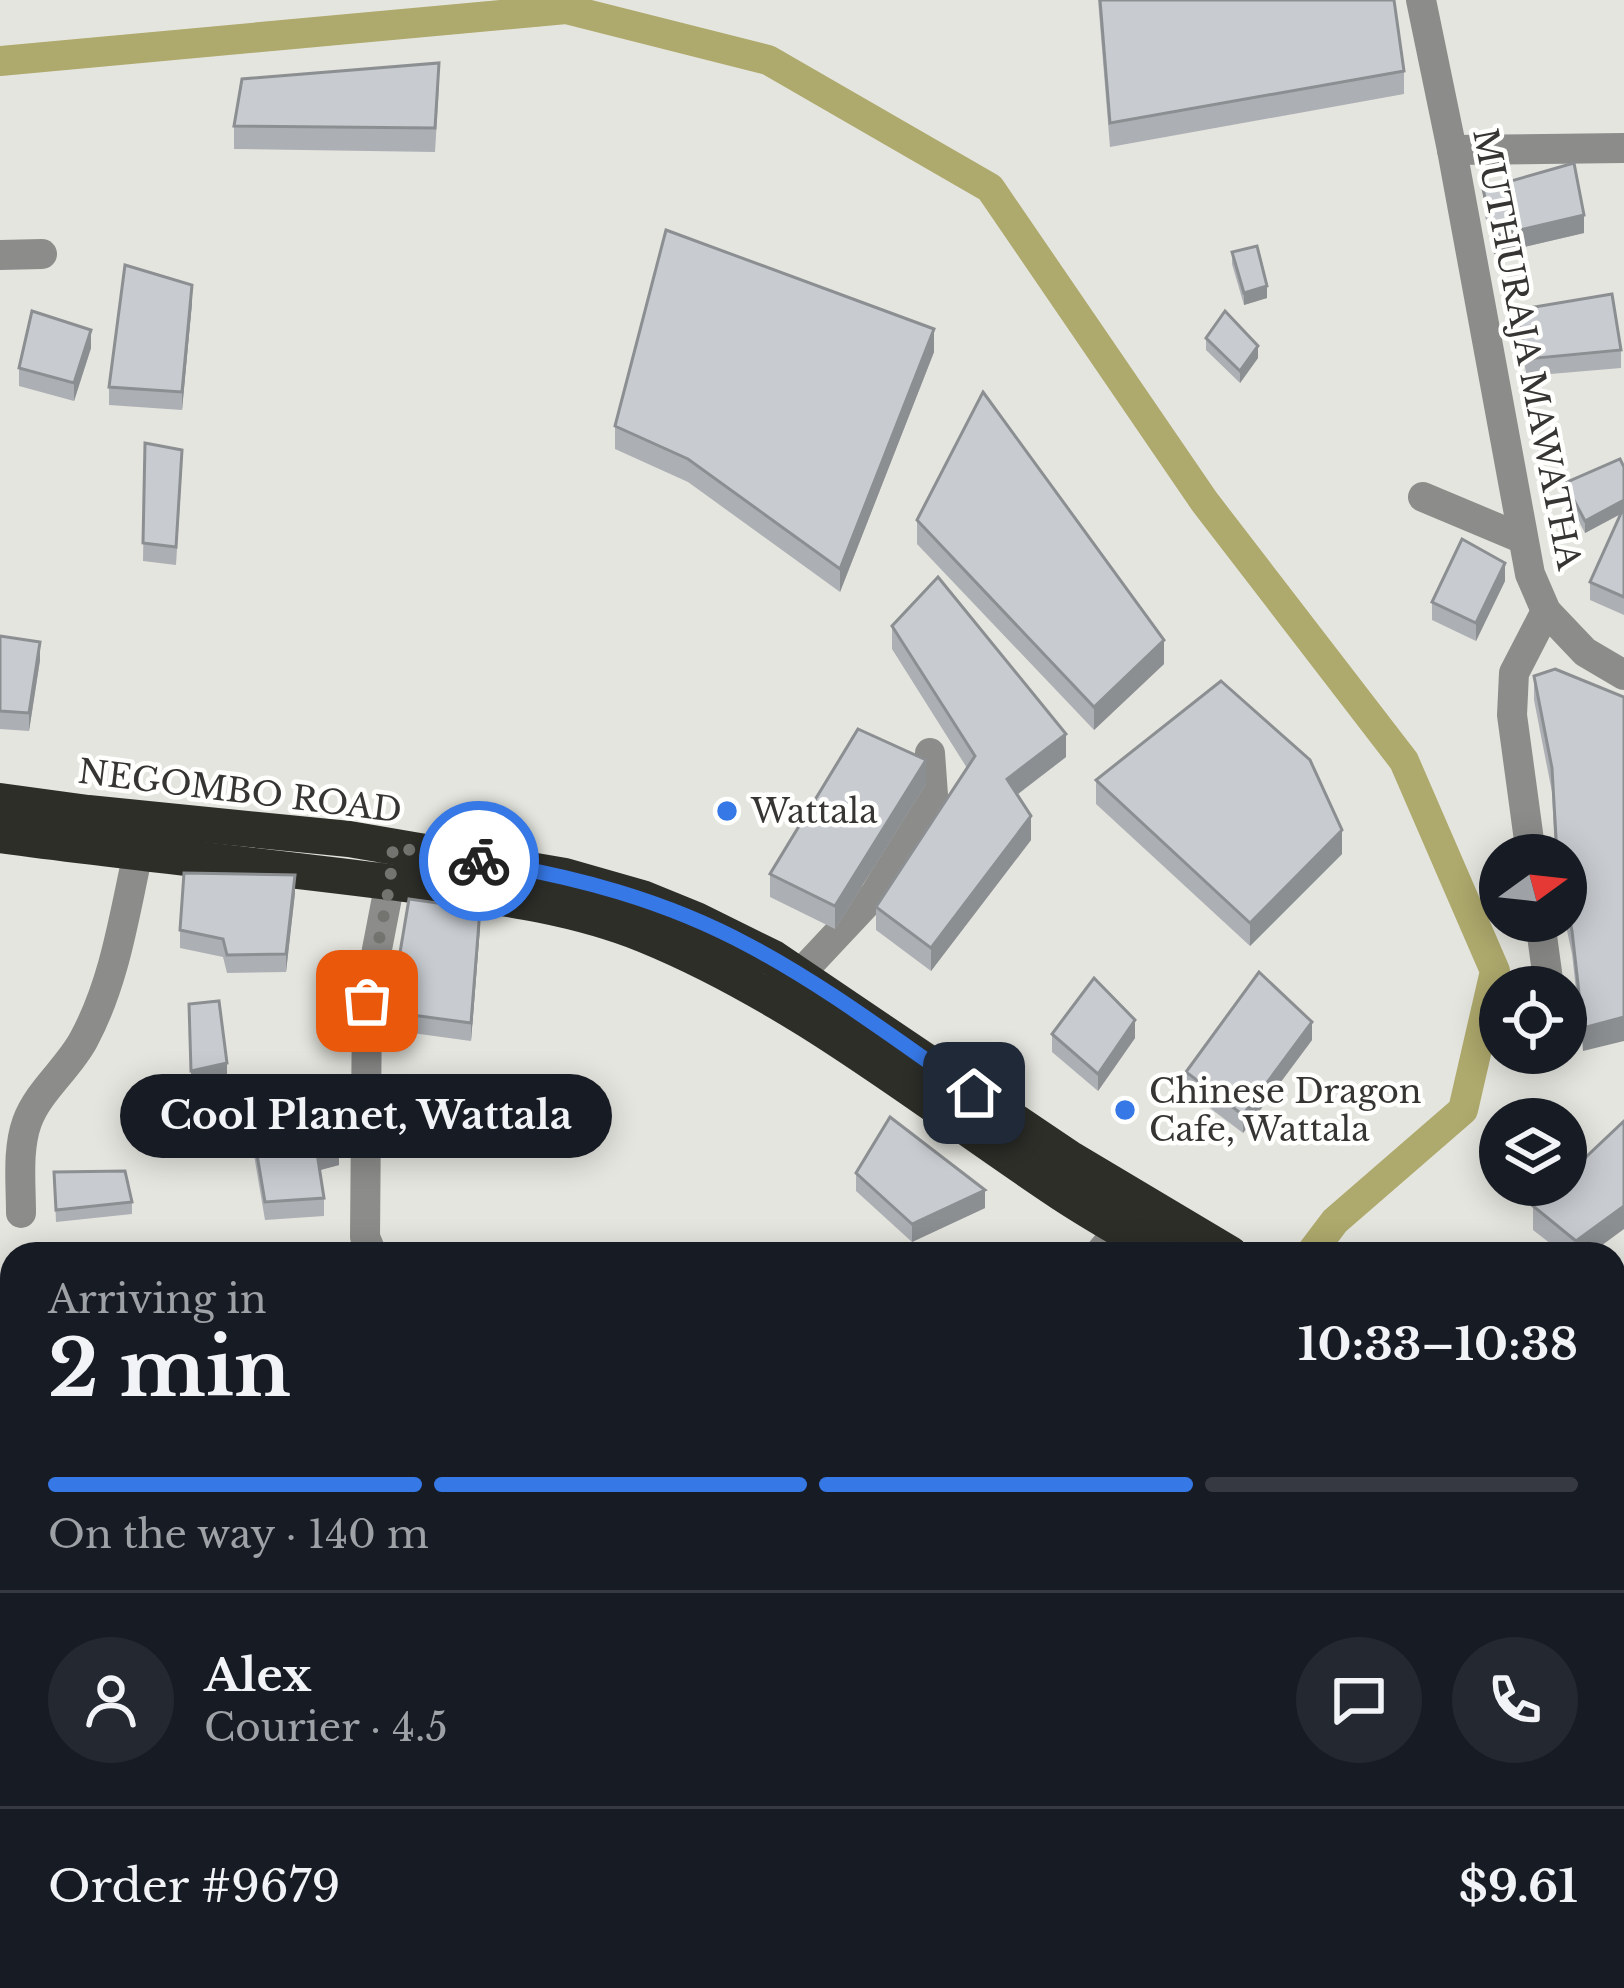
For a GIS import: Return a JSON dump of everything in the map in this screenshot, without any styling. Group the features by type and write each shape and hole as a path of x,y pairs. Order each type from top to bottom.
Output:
{"highway":[{"name":"NEGOMBO ROAD","path":"0,801 350,839 392,865"},
{"name":"NEGOMBO ROAD","path":"0,835 138,854 565,876 642,898 746,944 839,1040 1058,1191 1110,1241"},
{"name":"NEGOMBO ROAD","path":"787,988 1210,1242"}],"street":[{"name":"MUTHURAJA MAWATHA","path":"1421,0 1530,574 1546,610 1585,652 1624,675"},
{"path":"1452,150 1624,148"},
{"path":"0,255 42,254"},
{"path":"1423,496 1522,539"},
{"path":"1528,834 1511,694 1514,674 1546,610"},
{"path":"787,988 875,894 933,795 930,753"},
{"path":"21,1214 26,1122 84,1039 118,949 138,854"},
{"path":"367,1242 367,1001 392,865"}],"building":[{"path":"1100,0 1394,0 1404,71 1110,123"},
{"path":"439,63 435,128 234,126 242,79"},
{"path":"1574,163 1584,215 1494,236 1483,189"},
{"path":"666,230 934,329 840,569 688,459 615,426"},
{"path":"1257,246 1267,286 1244,293 1232,252"},
{"path":"125,265 192,285 182,392 109,387"},
{"path":"1612,294 1621,350 1527,359 1516,310"},
{"path":"32,311 91,330 74,383 19,368"},
{"path":"1225,311 1258,346 1240,371 1206,338"},
{"path":"983,392 1164,640 1094,707 917,520"},
{"path":"145,443 182,450 176,547 143,543"},
{"path":"1620,459 1624,500 1585,521 1565,483"},
{"path":"1624,512 1624,597 1590,582"},
{"path":"1462,539 1505,563 1476,623 1432,602"},
{"path":"938,577 1066,734 1007,779 1031,816 931,948 876,907 975,756 892,626"},
{"path":"0,636 40,642 29,713 0,711"},
{"path":"1555,669 1624,697 1624,1017 1587,1027 1587,966 1576,966 1573,942 1587,942 1587,834 1556,834 1552,768 1534,676"},
{"path":"1221,681 1310,760 1342,830 1250,923 1096,780"},
{"path":"858,729 926,760 835,906 770,874"},
{"path":"184,873 295,875 286,954 227,955 223,939 180,930"},
{"path":"409,899 480,909 471,1023 390,1012"},
{"path":"1259,972 1312,1022 1243,1115 1186,1072"},
{"path":"1094,978 1135,1020 1098,1074 1052,1034"},
{"path":"219,1001 227,1063 191,1071 189,1004"},
{"path":"308,1116 332,1117 339,1147 317,1153 324,1198 265,1202 254,1137 306,1130"},
{"path":"890,1117 985,1190 912,1224 856,1173"},
{"path":"1624,1121 1624,1206 1576,1241 1533,1206 1587,1206 1587,1156"},
{"path":"125,1171 132,1202 56,1210 54,1172"}],"waterway":[{"path":"0,61 566,9 768,60 990,188 1204,501 1404,761 1495,971 1463,1110 1335,1221 1319,1242"}],"way so far":[{"path":"367,1001 393,847 479,861"}],"place":[{"name":"Wattala","path":"727,811"},
{"name":"Cool Planet, Wattala","path":"367,1001"},
{"name":"Chinese Dragon Cafe, Wattala","path":"1125,1110"}],"route":[{"path":"479,861 565,876 642,898 696,920 798,974 974,1093"}]}
